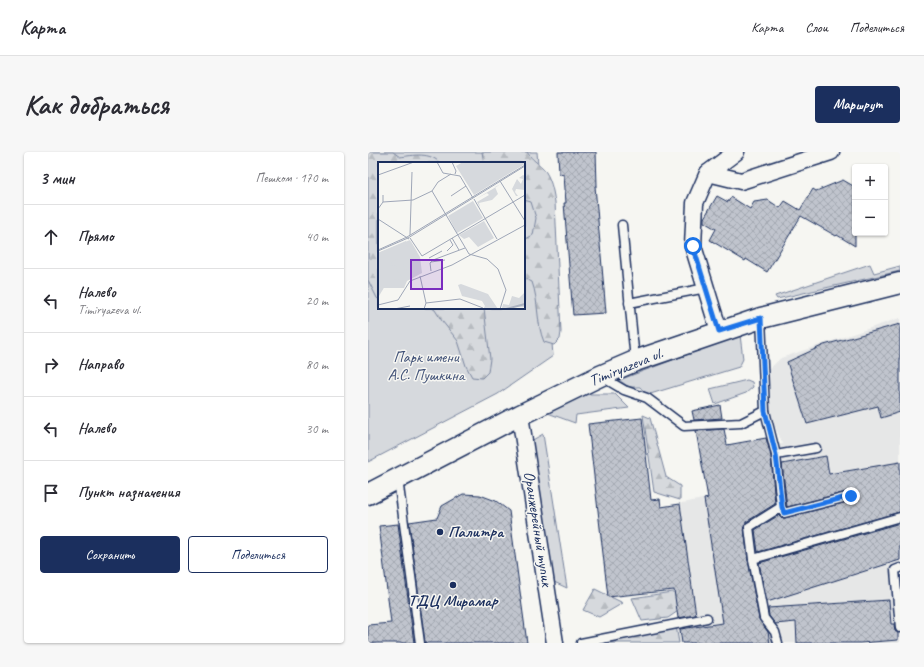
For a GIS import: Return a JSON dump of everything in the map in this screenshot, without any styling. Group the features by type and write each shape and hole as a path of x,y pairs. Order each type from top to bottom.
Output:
{"street":[{"path":"719,331 693,246 695,203 708,173 736,152"},
{"path":"708,173 741,181 831,152"},
{"name":"Timiryazeva ul.","path":"368,494 520,414 635,361 719,331 761,318 900,283"},
{"name":"Оранжерейный тупик","path":"520,414 555,643"}],"lane":[{"path":"622,225 635,361"},
{"path":"629,303 706,288"},
{"path":"761,318 765,411 776,455 784,513 851,496"},
{"path":"600,376 624,390 647,398 684,426 741,423 765,411"},
{"path":"776,455 816,448"},
{"path":"398,477 420,643"},
{"path":"778,643 775,632 764,618 753,559 749,527 782,507"},
{"path":"753,559 900,517"},
{"path":"900,568 895,570 900,628"},
{"path":"581,643 707,618"}],"shaded area":[{"path":"900,318 900,643 604,643 680,629 663,507 777,484 770,444 783,444 770,416 768,370 781,358"}],"green space":[{"name":"Парк имени А.С. Пушкина","path":"368,152 537,152 553,356 498,394 368,462"},
{"path":"368,152 393,152 400,157 422,155 432,157 439,162 378,162 378,299 368,280"},
{"path":"482,152 527,152 543,168 550,180 555,202 561,332 560,339 554,345 544,342 541,335 536,297 532,282 525,278 525,239 533,235 536,218 531,202 525,200 525,162 484,162"},
{"path":"870,264 874,273 900,266 900,271 777,299 775,296"},
{"path":"434,309 484,309 490,359 488,372 482,378 472,377 466,366 458,341"},
{"path":"740,335 743,359 739,367 647,395 640,387 629,387 619,380"},
{"path":"747,380 752,382 753,387 746,393 715,404 710,389"},
{"path":"582,394 615,394 629,408 576,415 575,423 545,412"},
{"path":"643,415 650,418 666,477 680,486 680,500 654,492"},
{"path":"543,434 567,588 552,581 531,441"},
{"path":"595,589 623,603 599,617 583,610"},
{"path":"679,591 681,609 668,618 642,621 632,598"},
{"path":"676,626 679,643 609,643"}],"building":[{"path":"558,152 596,152 597,186 595,186 606,313 573,315 564,203 566,203 564,175 559,174"},
{"path":"843,180 852,185 852,236 855,236 855,246 801,216 767,272 710,240 716,229 704,222 704,218 717,196 728,202 731,197 750,209 754,202 768,200 780,208 785,201 800,210 813,189 816,191"},
{"path":"900,324 900,412 881,418 878,406 807,424 787,362 824,345"},
{"path":"720,405 722,418 694,420 692,411"},
{"path":"642,418 651,500 660,499 661,507 680,504 696,615 678,618 674,590 608,597 588,424"},
{"path":"724,429 727,445 766,438 771,456 775,504 746,522 744,528 748,560 759,619 768,632 770,643 682,643 680,629 723,623 704,499 708,498 696,431"},
{"path":"826,456 829,474 900,462 900,512 758,552 755,530 779,515 781,518 785,518 855,500 856,494 853,491 850,491 787,507 782,464"},
{"name":"ТДЦ Мирамар","path":"463,494 480,495 496,501 509,511 527,643 425,643 409,522 437,518 442,506"},
{"path":"900,523 900,560 767,602 759,563"},
{"path":"398,524 414,643 368,643 368,625 391,623 379,526"},
{"path":"889,600 891,624 894,624 895,631 898,633 898,640 860,643 797,643 796,622 775,624 769,616 768,608"}],"place":[{"name":"Палитра","path":"440,532"},
{"name":"ТДЦ Мирамар","path":"453,585"}],"route":[{"path":"693,246 719,331 761,318 765,411 776,455 784,513 851,496"}]}
